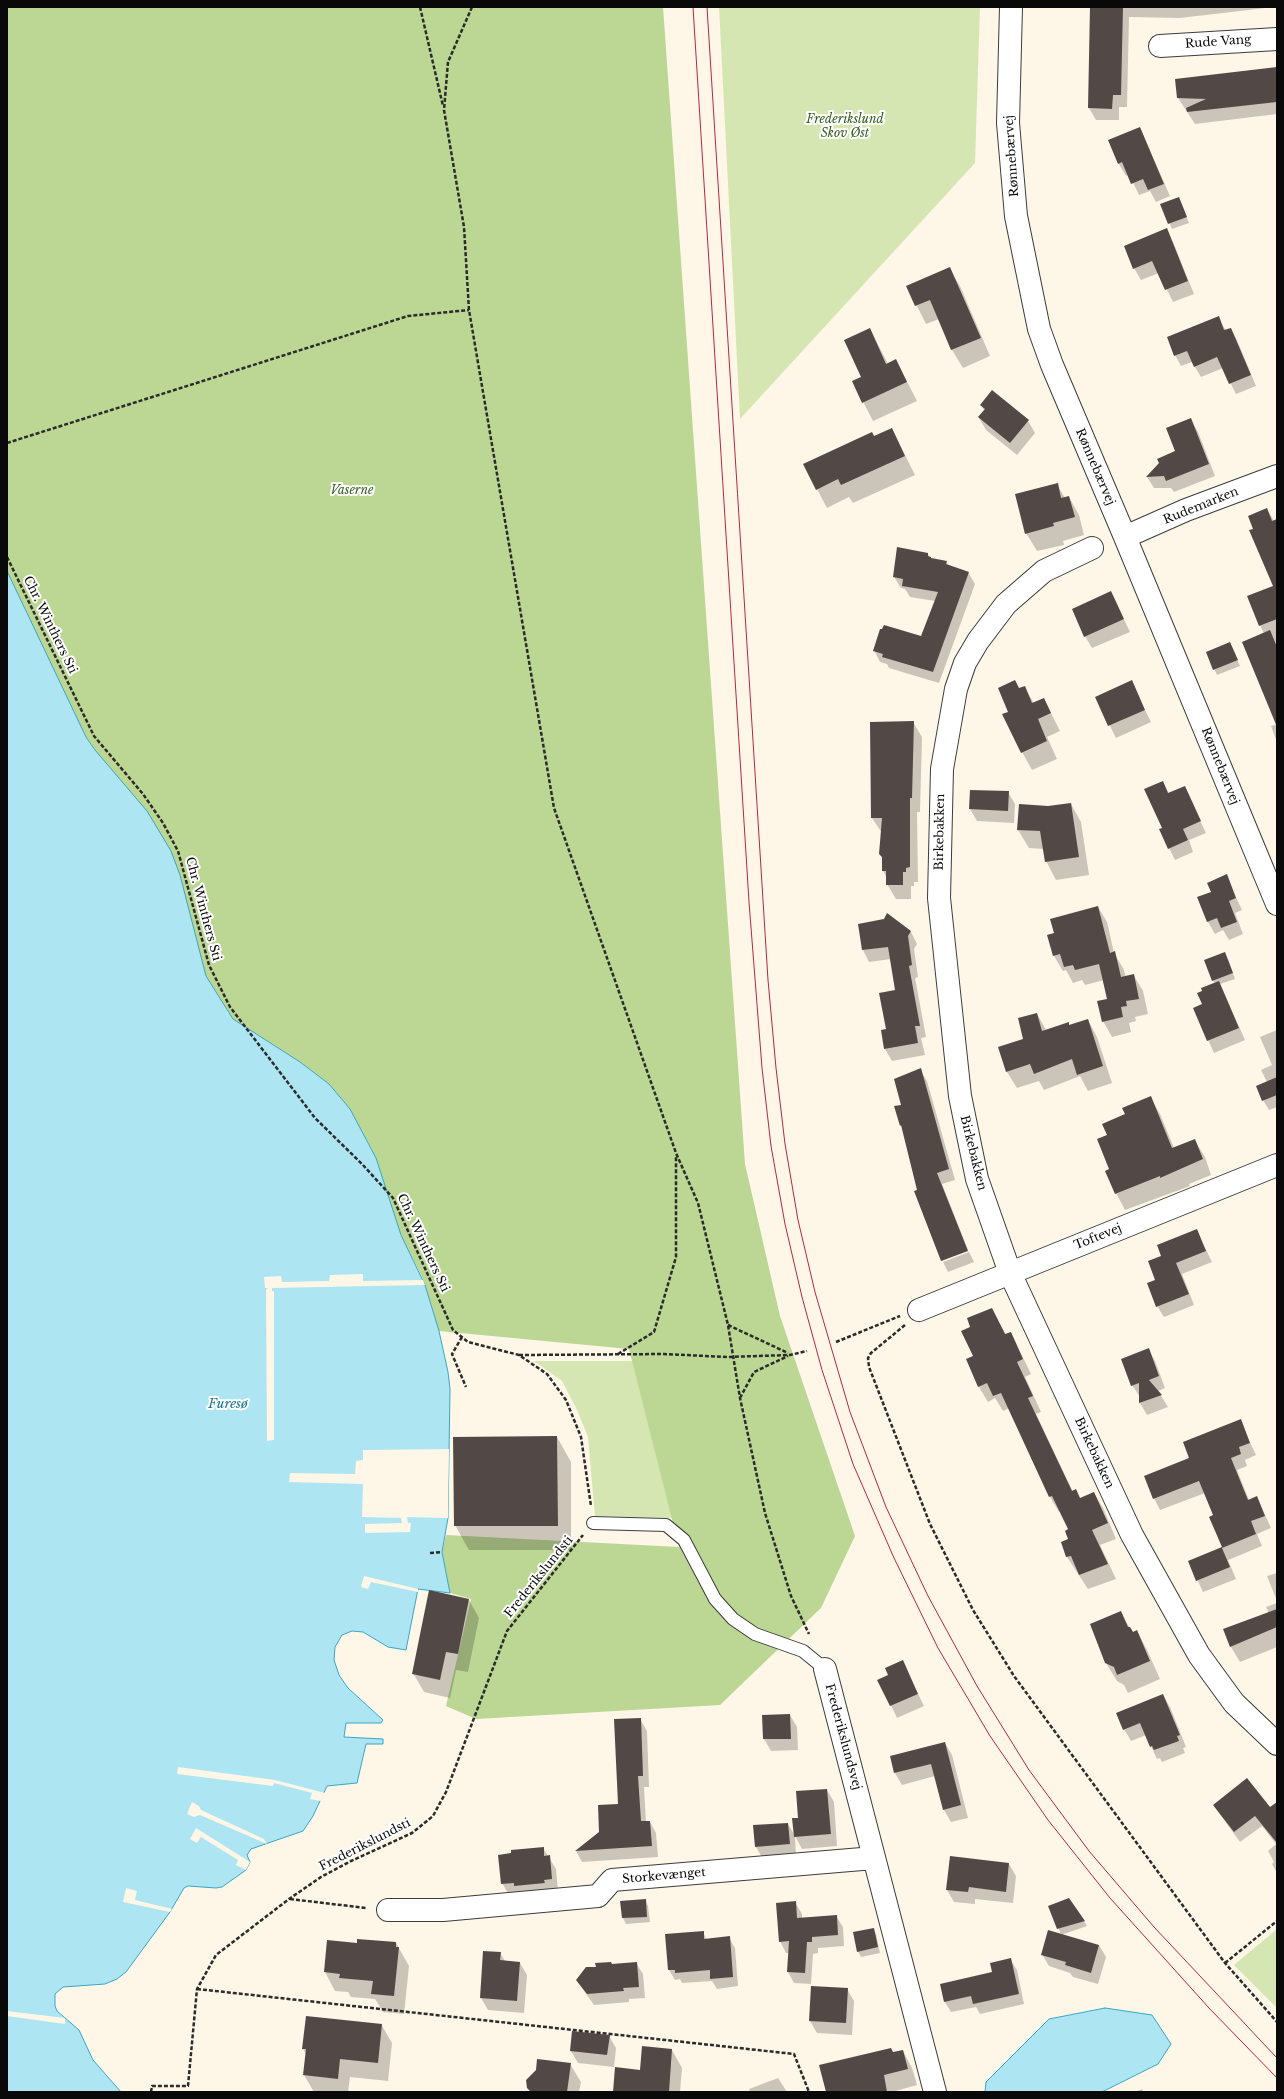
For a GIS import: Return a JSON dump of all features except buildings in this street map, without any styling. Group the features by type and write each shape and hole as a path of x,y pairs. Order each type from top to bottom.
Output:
{"street":[{"name":"Rønnebærvej","path":"1011,7 1008,123 1016,216 1038,322 1052,365 1126,537 1277,904"},
{"name":"Rude Vang","path":"1160,46 1277,38"},
{"name":"Rudemarken","path":"1126,537 1186,510 1277,476"},
{"name":"Birkebakken","path":"1092,548 1044,571 1006,604 978,641 965,663 956,689 942,769 939,898 960,1096 977,1179 1010,1273 1132,1536 1199,1655 1234,1703 1277,1744"},
{"name":"Toftevej","path":"910,1313 1277,1165"},
{"name":"Frederikslundsvej","path":"825,1669 935,2092"},
{"name":"Storkevænget","path":"388,1910 443,1910 598,1896 612,1880 874,1858"}],"lane":[{"name":"Frederikslundsvej","path":"593,1523 666,1525 684,1540 715,1599 733,1619 755,1634 803,1651 825,1669"}],"path":[{"path":"420,7 444,110 464,227 469,310 554,808 676,1153 698,1203 728,1325 740,1398 765,1513 791,1596 809,1636"},
{"path":"444,110 448,62 472,7"},
{"path":"7,444 408,316 469,310"},
{"name":"Chr. Winthers Sti","path":"7,557 94,736 143,794 163,823 178,851 209,965 230,1007 316,1118 362,1164 393,1198 453,1330 462,1337"},
{"path":"617,1354 654,1332 676,1257 676,1153"},
{"path":"836,1342 910,1313"},
{"path":"910,1313 906,1324 871,1353 868,1358 869,1367 930,1524 973,1610 1014,1676 1224,1963 1277,2022"},
{"path":"728,1325 790,1354"},
{"path":"466,1387 452,1354 462,1337 468,1342 519,1355 664,1354 727,1357 790,1354 807,1351"},
{"path":"740,1398 754,1372 790,1354"},
{"path":"519,1355 547,1374 566,1400 581,1436 593,1523"},
{"name":"Frederikslundsti","path":"151,2092 152,2086 188,2086 197,1989 216,1955 289,1899 351,1861 412,1833 432,1816 446,1792 507,1631 593,1523"},
{"path":"430,1553 442,1552"},
{"path":"289,1899 366,1908"},
{"path":"1224,1963 1277,1921"},
{"path":"197,1989 794,2054 808,2092"}],"green space":[{"name":"Vaserne","path":"7,7 663,7 745,1164 780,1316 855,1536 821,1608 720,1705 476,1719 446,1706 471,1599 450,1593 442,1552 446,1535 679,1547 629,1349 439,1331 423,1279 401,1235 390,1206 376,1158 350,1109 329,1084 300,1062 233,1019 206,976 95,750 86,737 63,691 7,571"},
{"name":"Frederikslund Skov Øst","path":"719,7 980,7 975,163 740,419"},
{"path":"534,1361 633,1361 672,1518 595,1516 588,1437 577,1410 562,1381"},
{"path":"1277,1929 1277,2008 1234,1965"}],"water":[{"name":"Furesø","path":"7,571 86,737 95,750 147,811 171,851 180,875 206,976 233,1019 300,1062 329,1084 350,1109 376,1158 401,1235 425,1285 439,1331 448,1372 450,1389 448,1518 442,1552 450,1593 418,1589 406,1650 388,1647 363,1632 352,1631 342,1635 335,1647 334,1660 339,1675 348,1688 383,1720 381,1723 346,1723 344,1737 383,1739 383,1744 366,1744 357,1783 327,1786 313,1816 303,1831 251,1849 247,1855 250,1862 246,1870 222,1887 188,1886 184,1888 170,1912 126,1972 117,1979 105,1984 63,1987 55,1994 55,2006 57,2011 79,2030 93,2060 121,2092 7,2092"},
{"path":"1105,2008 1152,2015 1171,2044 1158,2064 1102,2092 985,2092 986,2082 1049,2019"}],"pier":[{"path":"363,1274 363,1281 423,1280 425,1285 272,1288 272,1291 274,1291 274,1440 267,1441 266,1290 268,1288 265,1288 264,1277 281,1276 282,1282 329,1281 330,1275"},
{"path":"449,1449 448,1518 407,1517 408,1523 411,1523 410,1532 365,1533 365,1524 402,1523 401,1518 362,1517 363,1484 289,1482 290,1473 355,1474 356,1461 363,1460 363,1450"},
{"path":"364,1576 418,1589 418,1592 371,1582 368,1589 361,1587"},
{"path":"178,1767 275,1780 325,1793 321,1801 310,1799 312,1793 274,1783 273,1786 177,1774"},
{"path":"192,1802 199,1806 201,1810 264,1839 267,1844 200,1815 194,1817 187,1814"},
{"path":"196,1828 250,1862 246,1870 236,1865 238,1860 201,1837 197,1843 190,1839"},
{"path":"126,1888 137,1891 135,1900 172,1909 170,1912 123,1902"},
{"path":"7,2011 65,2018 65,2024 7,2016"}],"tram line":[{"path":"693,7 749,902 762,1068 771,1146 785,1224 802,1297 822,1370 853,1464 894,1558 938,1648 990,1736 1048,1820 1110,1898 1209,2008 1277,2078"},
{"path":"707,7 768,980 785,1144 798,1220 815,1292 850,1412 886,1507 928,1596 977,1686 1029,1770 1089,1851 1154,1927 1277,2058"}]}
